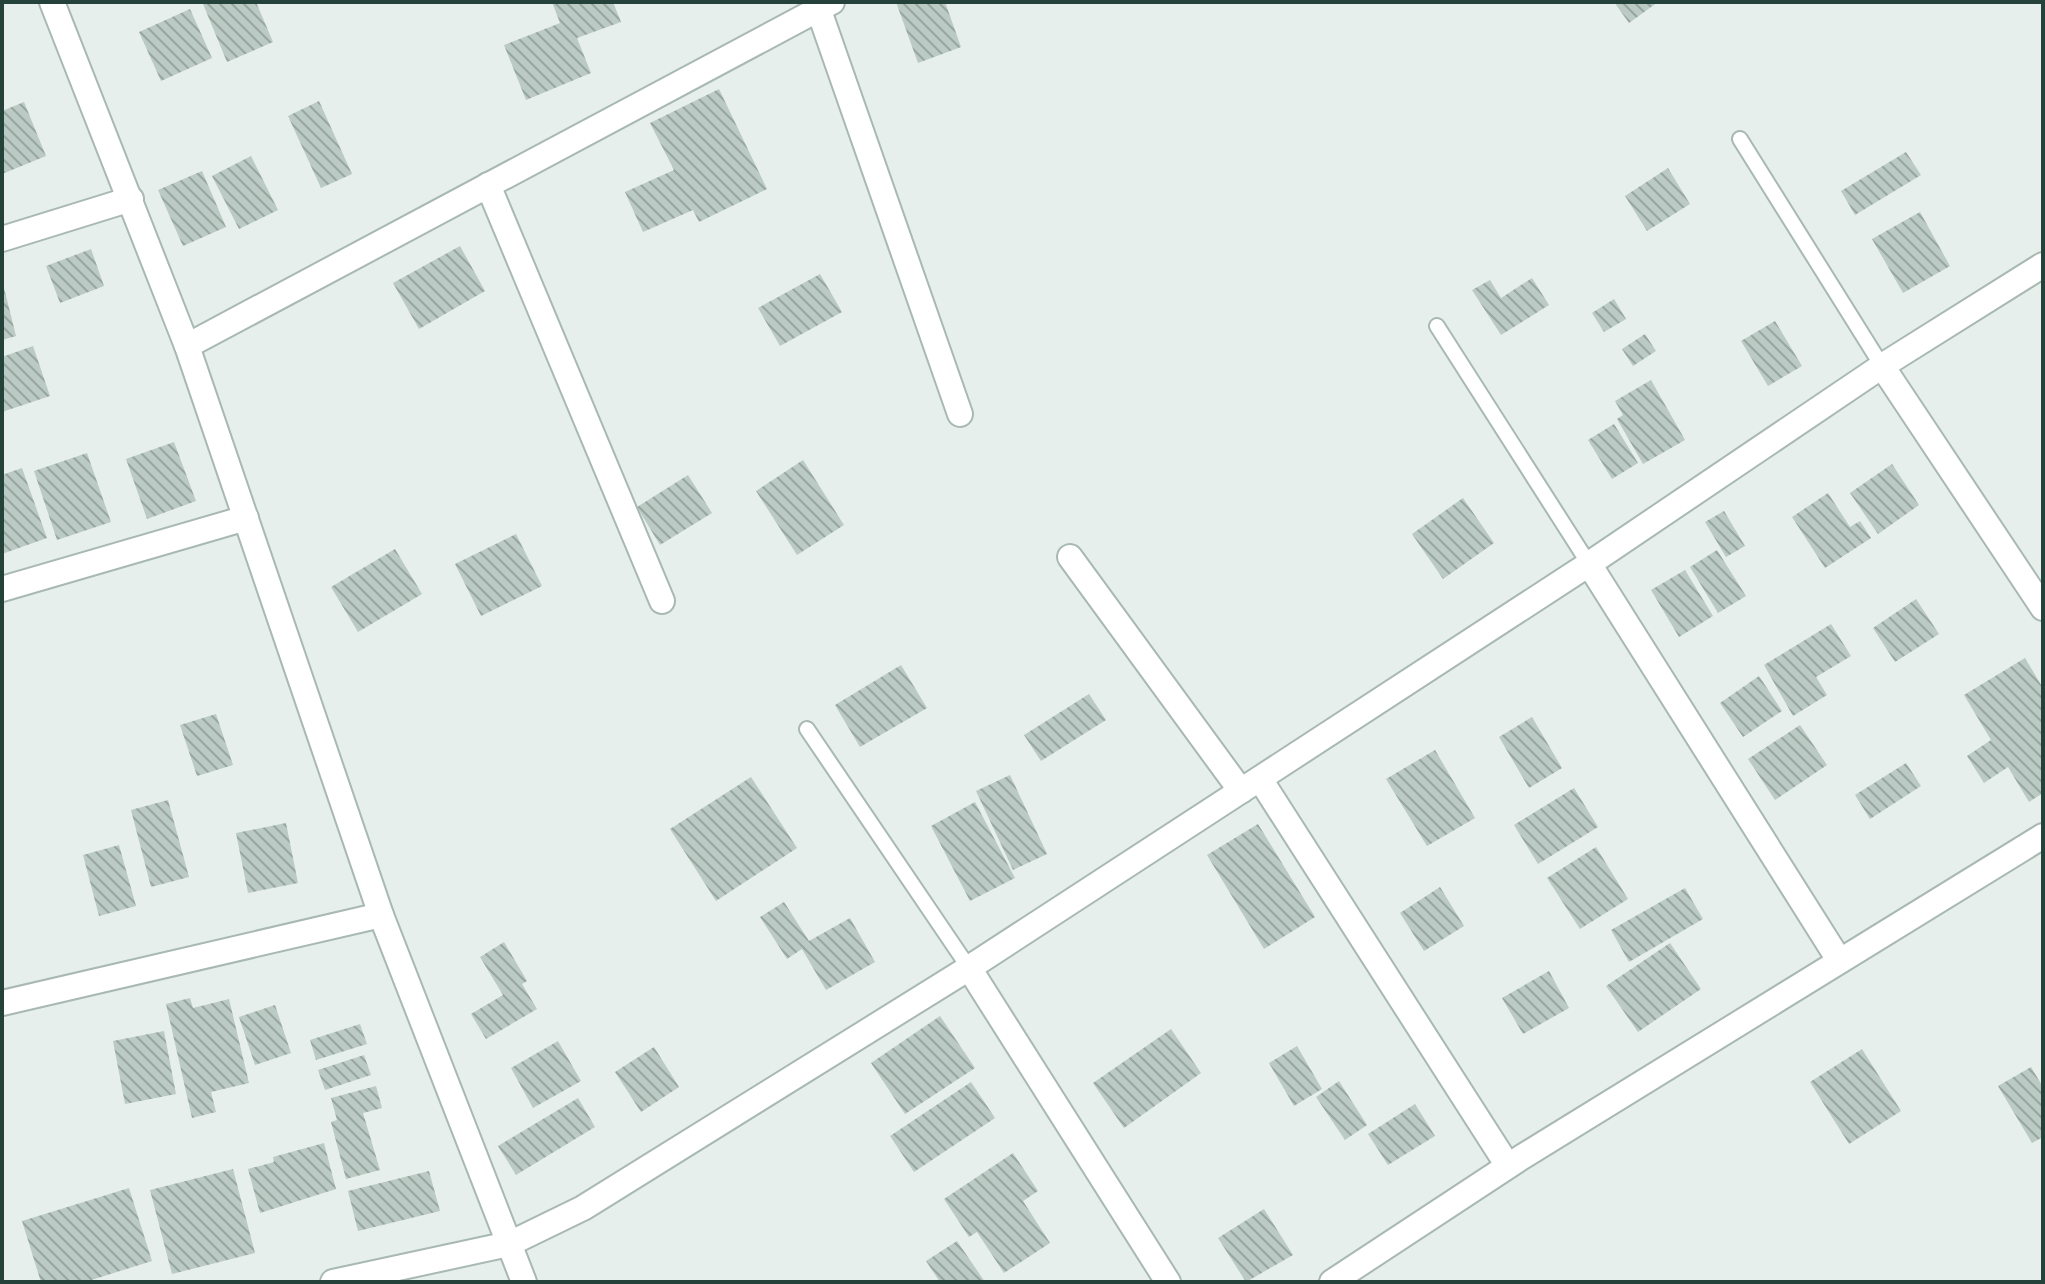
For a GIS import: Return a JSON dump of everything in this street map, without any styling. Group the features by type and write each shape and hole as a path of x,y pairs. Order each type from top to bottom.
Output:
{"street":[{"path":"56,3 187,346 381,915 524,1282"},
{"path":"187,346 822,4 960,414"},
{"path":"488,185 662,601"},
{"path":"2,239 131,199"},
{"path":"333,1282 509,1244 583,1208 969,968 1589,564 1882,366 2043,265"},
{"path":"1882,366 2043,608"},
{"path":"2,589 246,518"},
{"path":"1070,557 1251,785 1508,1166"},
{"path":"1589,564 1839,960"},
{"path":"1332,1282 1508,1166 2043,836"},
{"path":"2,1003 381,915"},
{"path":"969,968 1168,1282"}],"lane":[{"path":"1740,139 1882,366"},
{"path":"1437,326 1589,564"},
{"path":"807,729 969,968"}],"building":[{"path":"256,2 273,42 227,62 203,4"},
{"path":"552,2 613,2 621,22 577,38 591,73 526,100 504,45 560,23"},
{"path":"896,2 945,2 961,47 918,63"},
{"path":"1614,2 1658,2 1629,23"},
{"path":"190,9 212,58 161,81 139,32"},
{"path":"719,89 767,189 699,222 693,210 643,232 625,192 674,170 650,123"},
{"path":"319,101 352,174 321,188 288,116"},
{"path":"24,102 46,156 2,174 2,111"},
{"path":"1906,152 1921,175 1855,215 1841,191"},
{"path":"251,156 278,210 239,229 212,176"},
{"path":"1668,168 1690,204 1647,231 1625,196"},
{"path":"202,171 226,227 183,246 158,190"},
{"path":"1920,212 1950,266 1903,293 1872,239"},
{"path":"460,246 485,291 419,329 393,283"},
{"path":"91,249 104,286 60,303 46,266"},
{"path":"820,274 842,312 780,346 758,308"},
{"path":"1532,278 1549,305 1501,335 1472,290 1490,280 1501,298"},
{"path":"2,285 16,336 2,340"},
{"path":"1614,299 1626,319 1604,332 1592,313"},
{"path":"1775,321 1802,366 1768,386 1741,341"},
{"path":"1645,334 1656,351 1633,366 1622,349"},
{"path":"33,346 50,396 2,412 2,357"},
{"path":"1651,380 1685,440 1643,464 1617,419 1623,415 1615,401"},
{"path":"1614,424 1638,463 1612,479 1588,440"},
{"path":"174,442 196,501 147,519 126,459"},
{"path":"87,453 111,522 57,540 34,471"},
{"path":"803,460 844,525 797,555 756,491"},
{"path":"1892,464 1919,505 1878,534 1850,493"},
{"path":"22,468 47,538 2,554 2,475"},
{"path":"688,475 712,513 660,545 637,507"},
{"path":"1828,493 1850,527 1860,521 1871,538 1825,568 1792,517"},
{"path":"1463,498 1494,543 1443,579 1412,534"},
{"path":"1724,511 1745,546 1726,557 1705,522"},
{"path":"516,534 542,586 481,616 455,564"},
{"path":"395,549 422,594 358,632 331,587"},
{"path":"1717,550 1746,596 1718,613 1690,567"},
{"path":"1685,570 1713,616 1679,637 1651,590"},
{"path":"1916,599 1939,634 1895,662 1873,628"},
{"path":"1831,624 1851,656 1816,677 1827,695 1793,716 1764,665"},
{"path":"2025,658 2043,688 2043,793 2029,802 2008,767 1984,783 1967,756 1991,740 1964,695"},
{"path":"901,665 927,708 860,747 835,705"},
{"path":"1759,676 1782,711 1743,737 1720,703"},
{"path":"1089,694 1106,720 1041,761 1024,735"},
{"path":"216,714 233,765 197,776 180,725"},
{"path":"1532,717 1562,768 1529,788 1499,737"},
{"path":"1800,725 1827,765 1775,800 1748,759"},
{"path":"1435,750 1475,818 1427,846 1386,779"},
{"path":"1906,763 1921,786 1870,819 1855,795"},
{"path":"1010,775 1047,854 1013,870 976,791"},
{"path":"751,777 797,848 716,901 670,829"},
{"path":"1574,788 1598,827 1538,864 1514,825"},
{"path":"168,800 189,877 151,887 131,810"},
{"path":"975,802 1015,878 970,901 931,826"},
{"path":"286,823 298,883 248,893 236,833"},
{"path":"1258,824 1315,917 1264,949 1207,855"},
{"path":"119,845 136,906 99,916 83,855"},
{"path":"1596,847 1628,899 1580,929 1547,878"},
{"path":"1440,887 1464,926 1424,951 1400,913"},
{"path":"1685,888 1703,919 1629,962 1611,930"},
{"path":"784,902 809,941 850,918 875,962 826,990 802,949 787,959 760,917"},
{"path":"504,942 527,981 522,984 537,1009 486,1039 471,1014 503,995 480,957"},
{"path":"1670,943 1701,989 1638,1032 1606,986"},
{"path":"1549,971 1569,1008 1523,1034 1502,998"},
{"path":"190,998 193,1008 229,999 249,1083 211,1092 216,1112 192,1118 166,1004"},
{"path":"275,1005 291,1053 255,1065 239,1017"},
{"path":"940,1016 975,1068 905,1114 871,1063"},
{"path":"360,1024 367,1044 316,1060 310,1040"},
{"path":"1171,1029 1201,1073 1124,1128 1093,1083"},
{"path":"164,1031 176,1094 125,1104 113,1041"},
{"path":"558,1041 581,1081 533,1108 511,1068"},
{"path":"1297,1046 1322,1089 1294,1106 1269,1063"},
{"path":"654,1047 679,1087 641,1112 615,1072"},
{"path":"1862,1049 1901,1111 1849,1144 1810,1082"},
{"path":"364,1055 371,1075 325,1090 318,1070"},
{"path":"2031,1067 2043,1087 2043,1137 2032,1143 1998,1086"},
{"path":"1339,1081 1367,1125 1345,1140 1316,1097"},
{"path":"971,1082 995,1118 914,1172 890,1136"},
{"path":"376,1086 382,1108 363,1113 380,1170 346,1179 331,1122 337,1120 331,1098"},
{"path":"578,1098 595,1127 516,1175 498,1146"},
{"path":"1415,1104 1435,1136 1388,1165 1368,1134"},
{"path":"324,1143 336,1189 260,1213 248,1169 274,1162 273,1157"},
{"path":"1013,1153 1038,1191 1023,1201 1050,1243 1004,1273 977,1232 969,1237 944,1199"},
{"path":"233,1169 255,1253 172,1274 150,1190"},
{"path":"429,1171 440,1211 358,1231 348,1191"},
{"path":"129,1188 152,1261 85,1282 41,1282 22,1221"},
{"path":"1264,1209 1293,1255 1246,1282 1218,1238"},
{"path":"957,1241 985,1282 940,1282 926,1261"}]}
